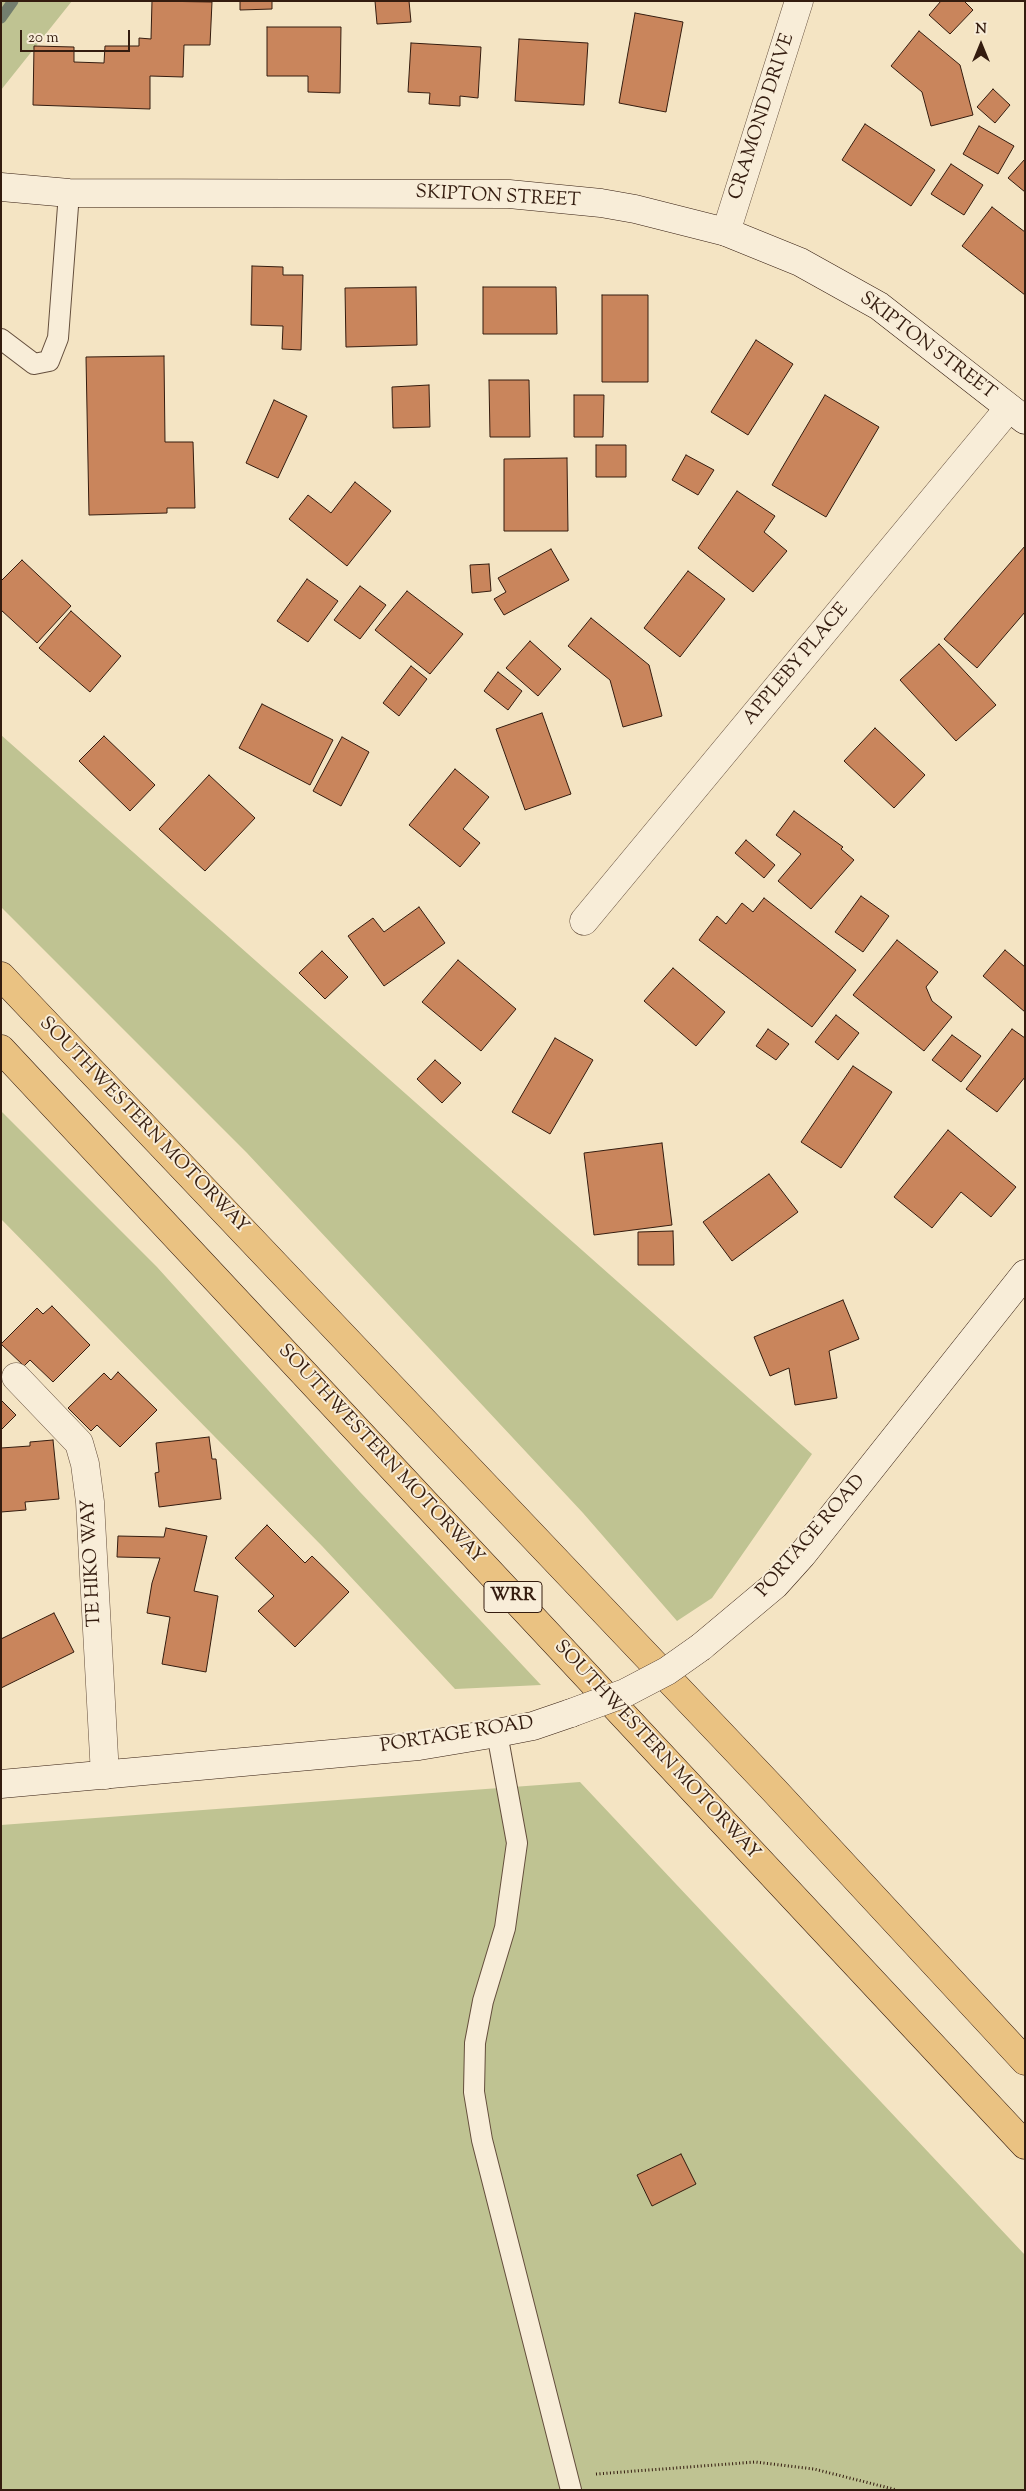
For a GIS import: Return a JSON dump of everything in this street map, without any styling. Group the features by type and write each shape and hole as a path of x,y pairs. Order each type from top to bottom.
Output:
{"highway":[{"name":"SOUTHWESTERN MOTORWAY","path":"1,976 773,1789 1025,2061"},
{"name":"SOUTHWESTERN MOTORWAY","path":"1,1049 1025,2145"}],"main road":[{"name":"CRAMOND DRIVE","path":"726,232 799,1"},
{"name":"SKIPTON STREET","path":"1,187 69,193 508,194 600,203 726,232 800,262 879,306 1017,414"},
{"name":"APPLEBY PLACE","path":"584,921 1017,414"},
{"name":"PORTAGE ROAD","path":"1,1784 419,1746 497,1734 533,1726 571,1713 625,1692 659,1676 701,1647 775,1585 802,1555 1025,1274"},
{"name":"TE HIKO WAY","path":"16,1376 79,1443 85,1464 90,1502 105,1775"}],"lane":[{"path":"1,339 34,364 49,361 58,338 69,193"},
{"path":"497,1734 517,1843 505,1928 483,2001 475,2043 474,2092 482,2140 569,2483"}],"path":[{"path":"569,2483 755,2462 814,2469 897,2490"}],"green space":[{"path":"1,1 72,1 1,90"},
{"path":"1,735 812,1454 712,1598 677,1621 583,1513 247,1153 1,907"},
{"path":"1,1111 157,1267 360,1492 541,1685 455,1689 322,1546 1,1219"},
{"path":"580,1782 1025,2255 1025,2490 1,2490 1,1825"}],"building":[{"path":"152,1 212,2 210,45 184,45 183,77 150,76 150,109 33,105 34,46 74,47 74,62 104,63 105,46 139,46 139,38 151,39"},
{"path":"240,1 272,1 272,9 240,10"},
{"path":"375,1 409,1 411,22 377,24"},
{"path":"941,1 964,1 973,10 950,34 929,15"},
{"path":"635,13 683,22 666,112 619,103"},
{"path":"267,27 341,27 340,93 308,92 308,76 267,76"},
{"path":"919,31 960,65 973,115 931,126 922,92 891,66"},
{"path":"519,39 588,43 584,105 515,101"},
{"path":"411,43 481,47 478,98 460,96 460,106 429,104 430,93 408,92"},
{"path":"993,89 1010,105 995,123 977,107"},
{"path":"865,124 935,170 911,206 842,160"},
{"path":"979,126 1014,146 998,174 963,154"},
{"path":"1025,159 1025,192 1008,178"},
{"path":"951,164 983,185 964,215 931,194"},
{"path":"992,207 1025,232 1025,295 962,246"},
{"path":"252,266 283,267 283,275 303,275 301,350 282,349 283,326 251,325"},
{"path":"416,287 417,345 346,347 345,288"},
{"path":"483,287 556,287 557,334 483,334"},
{"path":"602,295 648,295 648,382 602,382"},
{"path":"756,340 793,364 748,435 711,412"},
{"path":"164,356 165,442 193,442 195,508 167,508 167,513 89,515 86,357"},
{"path":"489,380 529,380 530,437 490,437"},
{"path":"429,385 430,427 393,428 392,387"},
{"path":"574,395 604,395 603,437 574,437"},
{"path":"825,395 879,427 826,517 772,485"},
{"path":"274,400 307,416 278,478 246,463"},
{"path":"596,445 626,445 626,477 596,477"},
{"path":"686,455 714,470 698,495 672,480"},
{"path":"567,458 568,531 504,531 504,459"},
{"path":"355,482 391,511 347,566 289,519 308,495 331,513"},
{"path":"737,491 775,516 764,532 787,551 753,592 698,548"},
{"path":"1025,546 1025,612 977,668 944,639"},
{"path":"551,549 569,580 504,615 494,599 506,592 498,578"},
{"path":"22,560 71,606 37,643 1,610 1,581"},
{"path":"489,564 491,591 472,593 470,565"},
{"path":"688,571 725,599 680,657 644,628"},
{"path":"307,579 338,601 308,642 277,621"},
{"path":"360,586 386,605 360,639 334,620"},
{"path":"407,591 463,634 430,674 375,630"},
{"path":"71,611 121,656 90,692 39,648"},
{"path":"591,618 649,665 662,716 623,727 610,680 568,646"},
{"path":"530,641 561,669 538,696 506,668"},
{"path":"939,644 996,705 956,741 900,680"},
{"path":"411,666 427,679 399,716 383,703"},
{"path":"498,672 522,691 508,710 484,691"},
{"path":"262,704 333,740 310,785 239,748"},
{"path":"542,713 571,794 525,810 496,729"},
{"path":"875,728 925,775 894,808 844,761"},
{"path":"104,736 155,785 130,811 79,761"},
{"path":"342,737 369,752 341,806 313,791"},
{"path":"455,769 489,797 463,829 480,843 460,867 409,825"},
{"path":"209,775 255,818 205,871 159,829"},
{"path":"794,811 843,847 841,849 854,860 811,909 778,881 801,854 776,835"},
{"path":"746,840 775,865 764,878 735,853"},
{"path":"861,896 889,916 863,952 835,932"},
{"path":"764,898 856,970 812,1027 699,940 717,916 726,924 742,903 753,912"},
{"path":"419,907 445,943 384,986 348,936 373,918 384,932"},
{"path":"897,940 938,972 926,987 932,1001 952,1017 924,1051 853,995"},
{"path":"1005,950 1025,967 1025,1012 983,976"},
{"path":"322,951 348,977 325,999 299,973"},
{"path":"458,960 516,1009 481,1051 422,1002"},
{"path":"673,968 725,1012 696,1046 644,1001"},
{"path":"836,1015 859,1033 838,1060 815,1042"},
{"path":"768,1029 789,1044 776,1060 756,1046"},
{"path":"1012,1029 1025,1038 1025,1077 997,1112 966,1089"},
{"path":"952,1035 981,1056 961,1082 932,1060"},
{"path":"555,1038 593,1060 550,1134 512,1112"},
{"path":"435,1060 461,1083 442,1103 417,1079"},
{"path":"853,1066 892,1092 841,1168 801,1142"},
{"path":"948,1130 1016,1187 991,1217 961,1192 932,1228 894,1197"},
{"path":"662,1143 672,1225 594,1235 584,1153"},
{"path":"769,1174 798,1212 732,1261 703,1222"},
{"path":"673,1231 674,1265 638,1265 638,1232"},
{"path":"843,1300 859,1339 829,1351 837,1398 795,1405 789,1368 770,1376 754,1337"},
{"path":"52,1306 90,1345 53,1382 30,1360 24,1366 1,1344 37,1308 43,1314"},
{"path":"118,1372 157,1410 120,1447 97,1425 91,1431 68,1408 104,1373 111,1380"},
{"path":"1,1400 16,1415 1,1430"},
{"path":"209,1437 212,1459 216,1459 221,1499 159,1507 155,1473 159,1472 156,1443"},
{"path":"53,1440 59,1499 25,1502 26,1510 1,1512 1,1448 30,1446 30,1442"},
{"path":"267,1525 305,1563 312,1556 349,1592 295,1647 258,1611 274,1596 235,1558"},
{"path":"166,1528 207,1536 194,1591 218,1596 206,1672 162,1664 170,1617 147,1613 152,1583 160,1558 117,1557 118,1536 164,1537"},
{"path":"54,1613 74,1652 1,1688 1,1639"},
{"path":"681,2154 696,2184 652,2206 637,2175"}],"waterway":[{"path":"1,18 13,1"}]}
